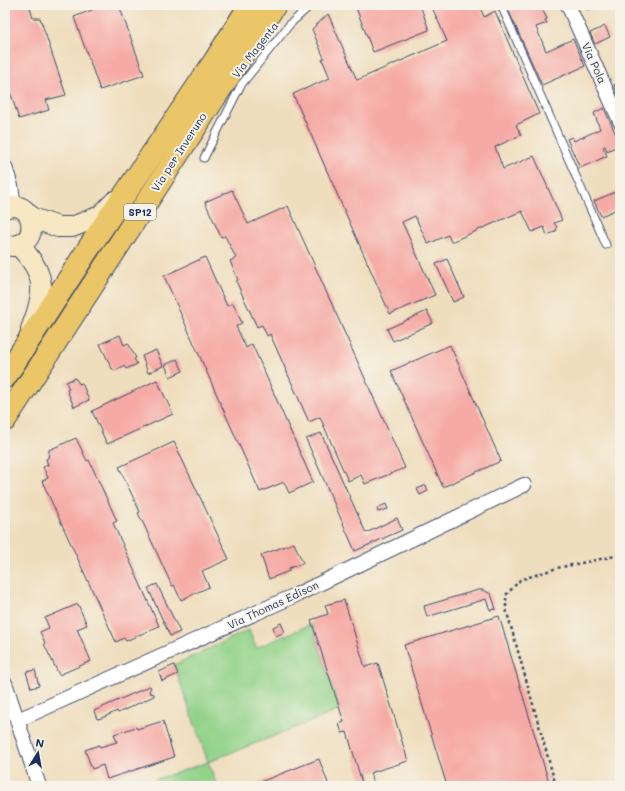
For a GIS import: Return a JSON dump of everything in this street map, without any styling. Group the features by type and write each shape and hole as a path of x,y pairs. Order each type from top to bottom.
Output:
{"main road":[{"name":"Via per Inveruno","path":"5,420 275,5"},
{"name":"Via per Inveruno","path":"5,377 128,188 214,62 243,8"}],"street":[{"name":"Via Pola","path":"568,5 620,121"},
{"path":"5,167 16,210 32,222 31,234 28,239 11,245"},
{"path":"16,210 58,227 72,227 100,216 128,188"},
{"path":"11,245 29,256 38,270 42,285 38,311 22,352"},
{"name":"Via Thomas Edison","path":"18,720 298,594 524,485"},
{"path":"5,683 39,786"}],"lane":[{"name":"Via Magenta","path":"204,158 241,85 290,24 311,5"},
{"path":"501,5 606,245"}],"path":[{"path":"556,786 506,609 506,595 520,580 557,568 620,555"}],"green space":[{"path":"312,624 340,710 208,762 174,665 249,630 256,648"},
{"path":"208,762 217,786 137,786"}],"building":[{"path":"5,5 29,5 33,18 40,18 66,95 46,100 49,110 19,119 5,76"},
{"path":"104,5 119,5 144,75 100,90 74,17"},
{"path":"355,5 420,5 429,30 373,52"},
{"path":"431,5 479,5 484,17 495,11 539,114 516,125 521,135 495,147 503,169 534,156 562,220 554,223 557,227 555,232 547,235 544,227 532,232 522,211 451,242 448,235 428,244 415,216 402,222 435,295 390,314 293,94 330,78 322,59 324,58 312,29 328,14 357,80 447,41"},
{"path":"506,5 540,5 547,19 545,20 547,23 536,27 546,51 573,39 585,66 542,85"},
{"path":"585,5 600,5 587,10"},
{"path":"605,26 610,37 595,44 590,33"},
{"path":"620,83 620,94 618,95 614,85"},
{"path":"604,108 618,139 620,138 620,145 607,151 605,146 603,147 607,156 580,168 567,139 572,137 574,141 600,129 594,113"},
{"path":"232,190 248,224 288,206 405,468 365,484 361,475 348,481 320,417 309,422 270,334 267,336 262,325 257,327 236,281 238,280 230,261 236,258 225,236 221,237 205,202"},
{"path":"620,190 620,217 618,218 615,210 601,216 594,201"},
{"path":"205,257 227,306 233,303 242,323 236,326 246,348 252,344 313,482 289,493 284,482 260,492 164,276"},
{"path":"447,259 464,297 453,302 436,264"},
{"path":"427,311 433,323 393,341 387,329"},
{"path":"120,335 124,345 128,343 136,358 134,359 137,364 126,369 124,366 114,371 100,344"},
{"path":"450,345 501,461 443,487 391,371"},
{"path":"156,350 163,366 148,373 142,356"},
{"path":"177,359 183,371 170,377 165,365"},
{"path":"75,378 79,384 82,383 89,400 74,407 67,390 69,389 66,382"},
{"path":"157,380 173,414 107,444 92,411"},
{"path":"321,433 366,533 397,518 402,530 355,551 306,439"},
{"path":"76,438 87,461 89,460 117,521 113,523 159,626 126,641 124,638 116,642 42,481 48,478 43,467 48,465 46,459 48,458 49,450"},
{"path":"174,442 229,559 202,571 209,587 181,600 174,585 172,586 138,513 140,512 119,467"},
{"path":"426,485 428,491 420,495 417,489"},
{"path":"386,504 388,509 378,512 377,508"},
{"path":"294,543 303,563 289,568 289,571 269,579 261,555"},
{"path":"157,584 180,632 170,636 148,588"},
{"path":"478,590 483,590 491,594 496,609 490,610 486,599 427,617 424,606"},
{"path":"344,600 365,667 378,663 408,761 370,773 375,786 363,786 347,732 342,733 339,724 344,722 311,620 328,614 325,605"},
{"path":"78,604 87,625 77,629 91,661 59,675 40,632 49,628 45,618"},
{"path":"499,616 550,786 447,786 404,645"},
{"path":"281,623 285,632 276,636 273,627"},
{"path":"174,665 178,674 162,681 159,672"},
{"path":"35,670 39,686 31,688 26,672"},
{"path":"150,686 151,688 149,691 150,693 154,694 154,696 118,713 117,711 97,719 94,711"},
{"path":"163,721 174,757 107,779 103,765 92,769 85,750 99,745 100,747 117,742 114,734"},
{"path":"319,759 329,786 250,786"}]}
